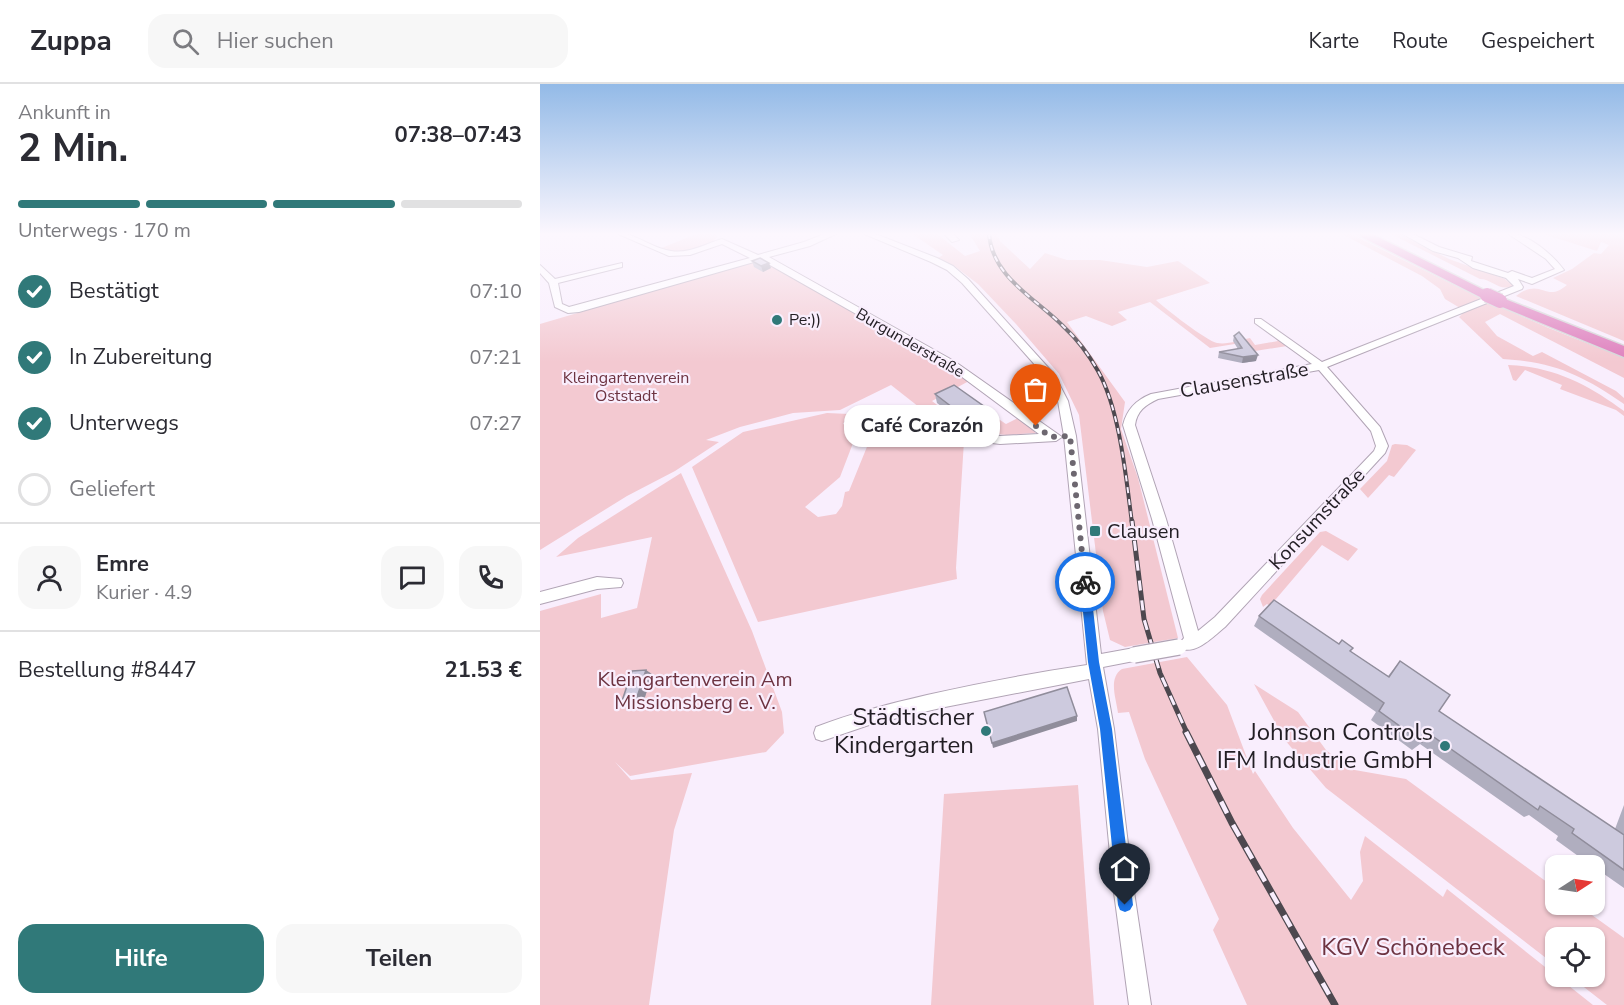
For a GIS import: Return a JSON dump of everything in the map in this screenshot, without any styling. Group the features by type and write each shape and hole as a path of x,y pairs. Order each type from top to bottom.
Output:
{"highway":[{"path":"1453,276 1624,352"},
{"path":"1457,276 1498,297 1624,345"}],"street":[{"path":"547,276 553,282 558,305 561,308 587,307 694,276"},
{"path":"553,282 576,276"},
{"name":"Burgunderstraße","path":"794,276 950,363 1051,437"},
{"path":"959,276 1049,374 1063,401 1070,436 1094,666 1106,729 1125,905 1140,1005"},
{"name":"Clausenstraße","path":"1186,644 1159,519 1129,426 1131,413 1140,404 1155,396 1321,366 1520,287 1512,279 1503,276"},
{"path":"1518,276 1529,281 1543,276"},
{"name":"Konsumstraße","path":"822,734 844,723 1186,644 1220,622 1379,453 1382,446 1376,430 1321,366 1258,321"},
{"path":"851,422 1000,440 1070,436"},
{"path":"540,598 597,583 616,583"}],"green space":[{"name":"Kleingartenverein Oststadt","path":"703,276 791,276 939,360 969,381 932,401 966,427 991,414 1006,424 1018,418 1035,430 1035,433 1006,435 893,422 919,407 891,385 840,410 793,413 740,427 706,440 719,442 675,471 627,496 540,550 540,324"},
{"path":"967,276 1200,276 1210,283 1156,300 1204,337 1217,343 1250,338 1255,345 1278,341 1272,335 1287,346 1255,351 1247,342 1210,348 1150,302 1118,312 1127,320 1112,326 1086,316 1067,322 1125,402 1121,429 1138,478 1178,638 1125,647 1110,640 1103,611 1079,415 1059,374 978,284"},
{"path":"1422,276 1437,276 1519,315 1624,357 1624,378 1500,314 1485,322 1497,336 1533,356 1542,352 1616,391 1624,398 1624,404 1595,385 1567,372 1538,363 1503,359 1459,317 1465,311 1445,299 1440,289"},
{"path":"1474,276 1497,276 1505,279 1513,286 1504,287"},
{"path":"1557,276 1624,276 1624,341 1516,296 1532,289 1553,292 1567,285 1553,278"},
{"path":"1508,365 1540,369 1584,385 1624,411 1624,416 1616,410 1560,389 1562,385 1525,370 1516,381 1513,380"},
{"path":"827,413 849,414 843,424 853,426 858,430 840,477 805,507 818,517 836,514 842,506 845,492 849,491 873,432 881,430 964,441 957,579 758,622 692,467 743,432"},
{"path":"1392,445 1407,445 1416,450 1394,477 1389,475 1368,498 1360,489 1387,461"},
{"name":"Kleingartenverein Am Missionsberg e. V.","path":"681,473 752,631 782,712 784,733 766,752 630,776 615,762 631,780 692,773 674,830 649,1005 540,1005 540,611 601,594 601,618 637,608 652,537 556,557 578,538"},
{"path":"1326,531 1358,549 1348,561 1322,545 1270,606 1267,604 1263,607 1260,599 1262,595 1320,532"},
{"name":"KGV Schönebeck","path":"1187,657 1227,705 1253,774 1255,771 1293,828 1351,900 1363,881 1360,852 1365,836 1443,897 1447,889 1545,967 1545,987 1570,987 1593,1005 1247,1005 1213,930 1219,919 1145,759 1129,712 1118,713 1114,683 1122,669"},
{"path":"1254,684 1298,712 1326,750 1349,769 1406,779 1545,881 1545,915 1592,915 1624,938 1624,1005 1607,1005 1584,987 1605,987 1605,927 1545,927 1545,957 1326,788 1284,739"},
{"path":"1078,785 1094,1005 931,1005 944,794"}],"building":[{"path":"1239,332 1258,355 1243,357 1219,352 1242,348 1234,336"},
{"path":"954,385 985,407 965,417 935,394"},
{"path":"1274,600 1339,644 1342,640 1353,648 1350,651 1389,677 1400,661 1450,695 1439,711 1624,835 1624,870 1572,833 1574,829 1540,806 1538,810 1428,733 1422,742 1379,711 1384,703 1259,616"},
{"path":"646,670 635,703 621,704 632,671"},
{"path":"1067,687 1077,716 992,743 984,712"}],"railway":[{"path":"1008,276 1069,332 1098,371 1106,387 1117,424 1132,523"},
{"path":"1132,521 1144,619 1160,673 1187,733"},
{"path":"1186,732 1232,823 1335,1005"}],"way so far":[{"path":"1036,426 1051,437 1070,436 1085,582"}],"place":[{"name":"Pe:))","path":"777,320"},
{"name":"Café Corazón","path":"1036,426"},
{"name":"Clausen","path":"1095,531"},
{"name":"Städtischer Kindergarten","path":"986,731"},
{"name":"Johnson Controls IFM Industrie GmbH","path":"1445,746"}],"route":[{"path":"1085,582 1094,662 1106,729 1125,905"}]}
